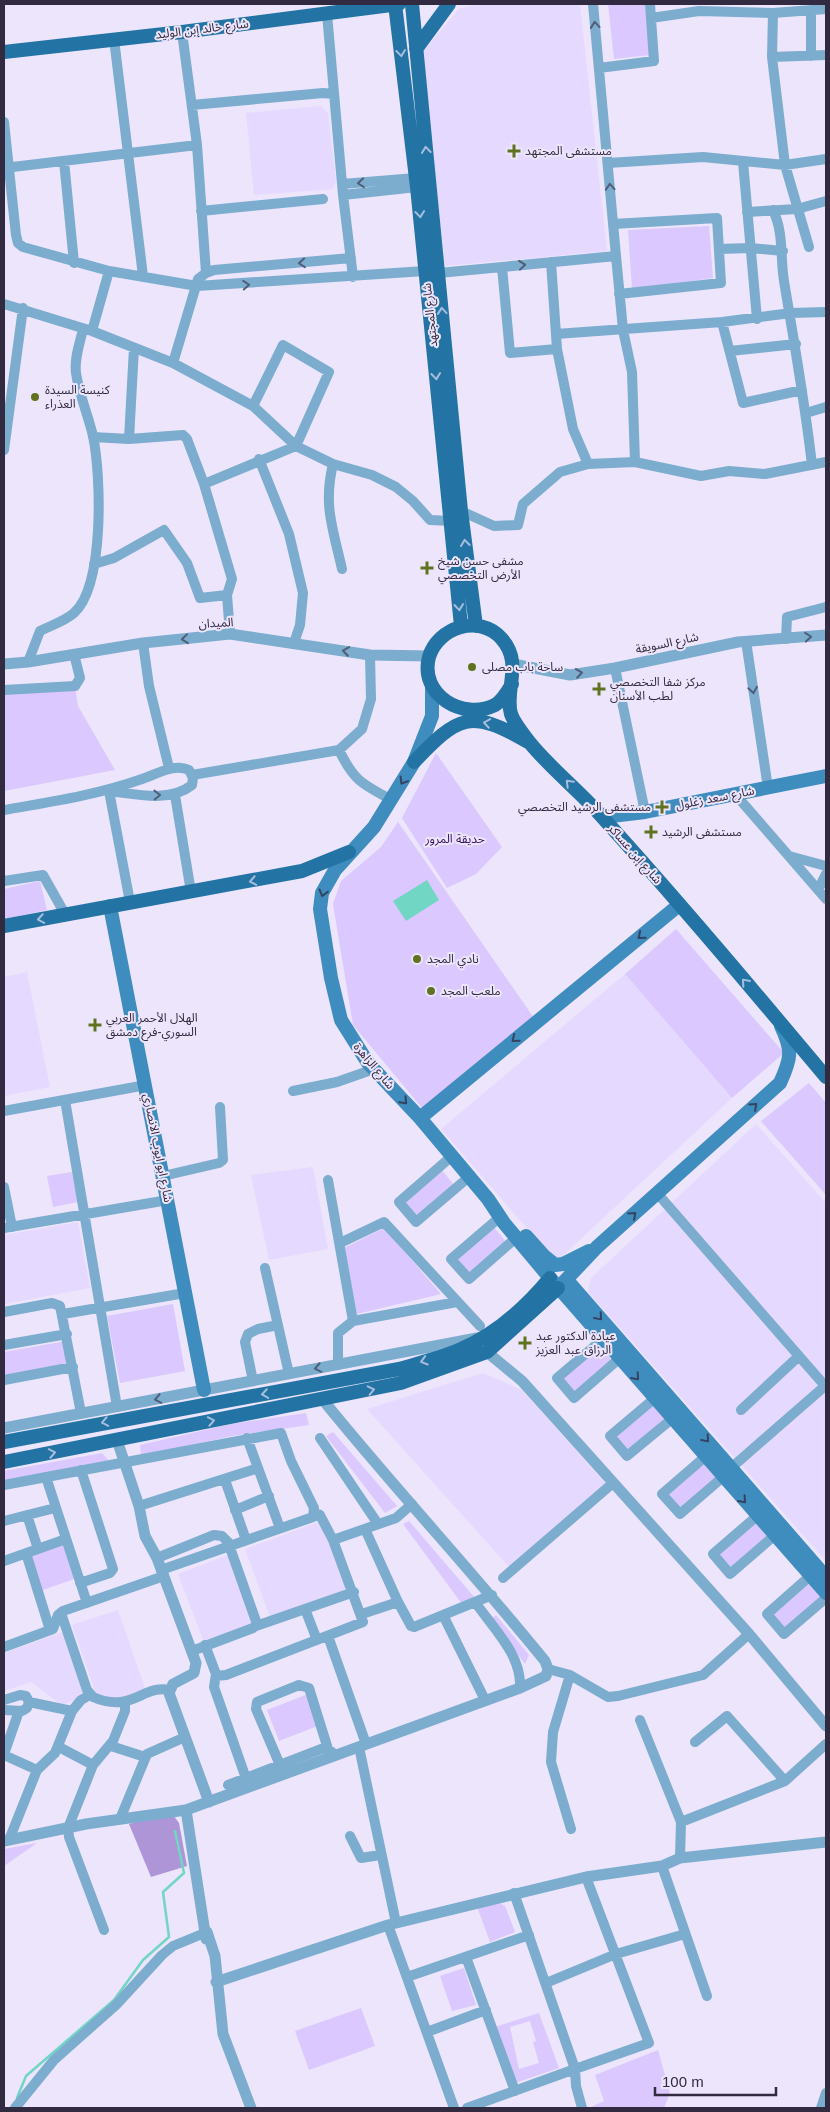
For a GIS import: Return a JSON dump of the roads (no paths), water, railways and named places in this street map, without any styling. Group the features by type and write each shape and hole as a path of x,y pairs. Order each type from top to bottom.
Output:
{"main road":[{"name":"شارع خالد إبن الوليد","path":"4,43 340,4"},
{"name":"شارع المجتهد","path":"395,4 416,183 432,272 476,626"},
{"name":"شارع خالد إبن الوليد","path":"4,52 182,32 399,4"},
{"name":"شارع المجتهد","path":"412,4 451,521 461,626"},
{"path":"416,49 449,4"},
{"path":"461,626 476,626 490,630 501,638 514,664 512,684 504,697 495,705 471,710 455,707 443,700 432,687 428,673 430,656 436,643 447,632 461,626"},
{"name":"شارع إبن عساكر","path":"512,684 510,712 531,744 603,817 777,1019"},
{"name":"شارع الزاهرة","path":"432,687 434,703 432,716 414,762 374,827 349,852 327,881 322,894 320,909 331,978 341,1020 374,1069 420,1118 470,1176 516,1238 558,1282"},
{"path":"414,762 444,732 468,722 499,725 531,744"},
{"name":"شارع سعد زغلول","path":"603,817 645,812 826,776"},
{"name":"شارع الزاهرة","path":"4,926 302,871 349,852"},
{"path":"420,1118 679,905"},
{"name":"شارع ابو ايوب الانصاري","path":"110,906 204,1390"},
{"path":"777,1019 792,1029 826,1069"},
{"path":"777,1019 826,1077"},
{"path":"4,1462 401,1383 487,1352 558,1282 780,1083 788,1064 790,1052 788,1041 777,1019"},
{"name":"شارع الزاهرة","path":"488,1199 510,1216 544,1256 555,1265 563,1264 597,1248"},
{"path":"4,1442 399,1369 458,1350 483,1331 519,1311 558,1282"},
{"path":"558,1282 620,1358 706,1456 727,1472 757,1516 826,1593"},
{"path":"558,1282 727,1472 826,1577"}],"street":[{"path":"593,4 622,330 632,372 635,462"},
{"path":"599,68 654,60 650,4"},
{"path":"651,18 699,11 773,13 811,12 826,9"},
{"path":"811,12 811,56"},
{"path":"773,13 772,57 784,164 809,247"},
{"path":"327,14 342,195 353,277"},
{"path":"182,32 197,145 206,273"},
{"path":"114,39 143,276"},
{"path":"772,57 826,55"},
{"path":"192,105 323,93 333,94"},
{"path":"4,122 6,168 18,243 74,263 109,271 197,286 502,267 616,256"},
{"path":"6,168 197,145"},
{"path":"608,163 703,157 743,162 784,164 826,159"},
{"path":"64,161 74,263"},
{"path":"743,162 757,319"},
{"path":"342,184 416,183"},
{"path":"342,195 416,183"},
{"path":"201,211 322,199"},
{"path":"747,212 797,209 826,201"},
{"path":"773,210 780,225 784,279 796,344 812,465"},
{"path":"613,224 717,218 721,283 619,294"},
{"path":"719,249 783,250"},
{"path":"173,363 198,279 206,273 214,270 351,258"},
{"path":"551,262 557,349 573,429 588,464"},
{"path":"502,267 510,353 557,349"},
{"path":"28,662 40,631 74,613 85,594 94,564 99,490 93,437 76,374 76,361 109,271"},
{"path":"4,304 23,308 88,330 173,363 253,406 296,446 333,464 372,475 396,487 413,501 430,520 451,521"},
{"path":"4,450 23,308"},
{"path":"556,334 757,319 791,313 826,312"},
{"path":"722,322 743,403 802,390"},
{"path":"730,351 796,344"},
{"path":"204,484 260,459 296,446 329,372 283,346 253,406"},
{"path":"129,440 134,348"},
{"path":"806,413 826,407"},
{"path":"93,437 129,440 183,435 188,439 204,484 232,579 227,595 230,634"},
{"path":"260,459 289,534 303,593 300,625 294,643"},
{"path":"462,511 494,526 518,525 523,504 560,472 588,464 635,462 701,476 729,470 765,474 826,462"},
{"path":"333,464 328,486 327,502 342,569"},
{"path":"94,564 114,558 164,530 186,563 200,598 227,595"},
{"path":"786,639 787,617 826,607"},
{"name":"الميدان","path":"4,664 28,662 143,643 230,634 370,654 430,656"},
{"name":"شارع السويقة","path":"514,664 570,674 615,668 746,642 826,635"},
{"path":"746,642 768,788"},
{"path":"143,643 149,686 169,768"},
{"path":"4,690 75,686 80,678 74,654"},
{"path":"192,775 339,750 362,730 371,699 370,654"},
{"path":"615,668 645,812"},
{"path":"339,750 347,767 360,783 392,800"},
{"path":"4,810 109,791 169,768 183,767 189,770 192,775 192,785 175,795 145,796 109,791"},
{"path":"109,791 130,902"},
{"path":"735,794 826,900"},
{"path":"175,795 191,892"},
{"path":"790,856 826,866"},
{"path":"818,890 826,874"},
{"path":"4,881 43,875 65,914"},
{"path":"293,1091 338,1082 374,1069"},
{"path":"4,1112 146,1085"},
{"path":"65,1100 117,1407"},
{"path":"163,1176 219,1163 223,1160 220,1107"},
{"path":"452,1156 399,1202 416,1222 470,1176"},
{"path":"328,1180 353,1321"},
{"path":"4,1187 8,1228 168,1200"},
{"path":"657,1193 826,1387 680,1514 662,1494 706,1456"},
{"path":"500,1217 451,1259 468,1279 516,1238"},
{"path":"4,1428 338,1365 483,1331 384,1222 340,1243"},
{"path":"265,1268 289,1374"},
{"path":"63,1314 185,1293"},
{"path":"338,1365 338,1333 353,1321 458,1302"},
{"path":"4,1312 55,1303 60,1306 81,1413"},
{"path":"253,1381 245,1342 248,1334 258,1329 278,1325"},
{"path":"4,1345 67,1334"},
{"path":"603,1338 557,1378 574,1398 620,1358"},
{"path":"487,1352 522,1381 748,1634 826,1726"},
{"path":"741,1410 799,1356"},
{"path":"4,1380 73,1367"},
{"path":"655,1398 610,1436 627,1456 673,1418"},
{"path":"6,1840 120,1819 186,1810 208,1802 248,1782 331,1752 362,1746 520,1688 546,1676 548,1669 545,1661 492,1595 323,1400"},
{"path":"4,1485 281,1433 315,1513 320,1515 333,1540 364,1622 226,1675 216,1676"},
{"path":"247,1438 280,1528"},
{"path":"320,1438 378,1524"},
{"path":"117,1440 140,1509 146,1536 197,1666 194,1672 175,1682 170,1690 208,1802"},
{"path":"140,1509 258,1468"},
{"path":"80,1583 110,1573 113,1569 81,1470"},
{"path":"46,1477 87,1603"},
{"path":"225,1480 246,1540"},
{"path":"503,1578 613,1483"},
{"path":"236,1510 269,1496"},
{"path":"333,1540 396,1518 412,1504"},
{"path":"4,1522 55,1508"},
{"path":"4,1647 50,1630 55,1626 61,1613 230,1546 313,1517 315,1513"},
{"path":"28,1515 38,1549"},
{"path":"757,1516 713,1554 730,1574 775,1535"},
{"path":"365,1528 398,1602 412,1627 492,1595"},
{"path":"156,1558 214,1535 222,1536 230,1546 257,1619 256,1626"},
{"path":"4,1561 66,1539"},
{"path":"26,1553 50,1630"},
{"path":"810,1576 767,1614 784,1634 826,1598"},
{"path":"192,1651 256,1626 354,1592"},
{"path":"362,1614 398,1602"},
{"path":"475,1602 513,1656 520,1670 520,1688"},
{"path":"305,1609 322,1638 362,1746 392,1924 407,1977 454,2108"},
{"path":"61,1613 90,1695"},
{"path":"443,1615 485,1700"},
{"path":"548,1669 570,1675 608,1697 618,1696 703,1675 748,1634"},
{"path":"205,1646 216,1676 214,1687 248,1782"},
{"path":"570,1675 553,1732 551,1762 571,1829"},
{"path":"282,1770 256,1709 257,1702 299,1685 309,1688 331,1752"},
{"path":"6,1840 37,1770 59,1747 72,1711 81,1700 90,1695 114,1704 161,1689 170,1690"},
{"path":"4,1700 20,1695 26,1696 29,1702 27,1708 19,1711 4,1710"},
{"path":"29,1702 72,1711"},
{"path":"104,1930 69,1837 68,1828 93,1765 111,1746 125,1711 125,1702"},
{"path":"19,1711 4,1755 37,1770"},
{"path":"695,1742 726,1716 785,1782"},
{"path":"640,1720 681,1822 680,1858"},
{"path":"120,1819 145,1757 150,1752 185,1737"},
{"path":"681,1822 785,1782 826,1744"},
{"path":"111,1746 145,1757"},
{"path":"59,1747 93,1765"},
{"path":"228,1784 248,1782"},
{"path":"186,1810 207,1932 208,1957 216,1982 223,2034 251,2108"},
{"path":"350,1836 361,1858 380,1855"},
{"path":"216,1982 392,1924 514,1893 586,1877 662,1866 680,1858 826,1842"},
{"path":"662,1866 707,1996"},
{"path":"467,2108 649,2043 586,1877"},
{"path":"514,1893 575,2069 576,2086 582,2108"},
{"path":"15,2108 54,2060 116,2006 162,1956 173,1946 188,1938 207,1932"},
{"path":"546,1983 616,1954 684,1934"},
{"path":"407,1977 529,1936"},
{"path":"466,1957 515,2092"},
{"path":"427,2032 486,2010"},
{"path":"821,2108 826,2092"}],"waterway":[{"path":"17,2098 26,2076 114,2000 143,1960 169,1937 163,1892 184,1873 175,1831"}],"place":[{"name":"مستشفى المجتهد","path":"514,151"},
{"name":"كنيسة السيدة العذراء","path":"35,397"},
{"name":"مشفى حسن شيخ الأرض التخصصي","path":"427,568"},
{"name":"ساحة باب مصلى","path":"472,667"},
{"name":"مركز شفا التخصصي لطب الأسنان","path":"599,689"},
{"name":"مستشفى الرشيد التخصصي","path":"662,807"},
{"name":"مستشفى الرشيد","path":"651,832"},
{"name":"نادي المجد","path":"417,959"},
{"name":"ملعب المجد","path":"431,991"},
{"name":"الهلال الأحمر العربي السوري-فرع دمشق","path":"95,1025"},
{"name":"عيادة الدكتور عبد الرزاق عبد العزيز","path":"525,1343"}],"park label":[{"name":"حديقة المرور","path":"455,839"}]}
